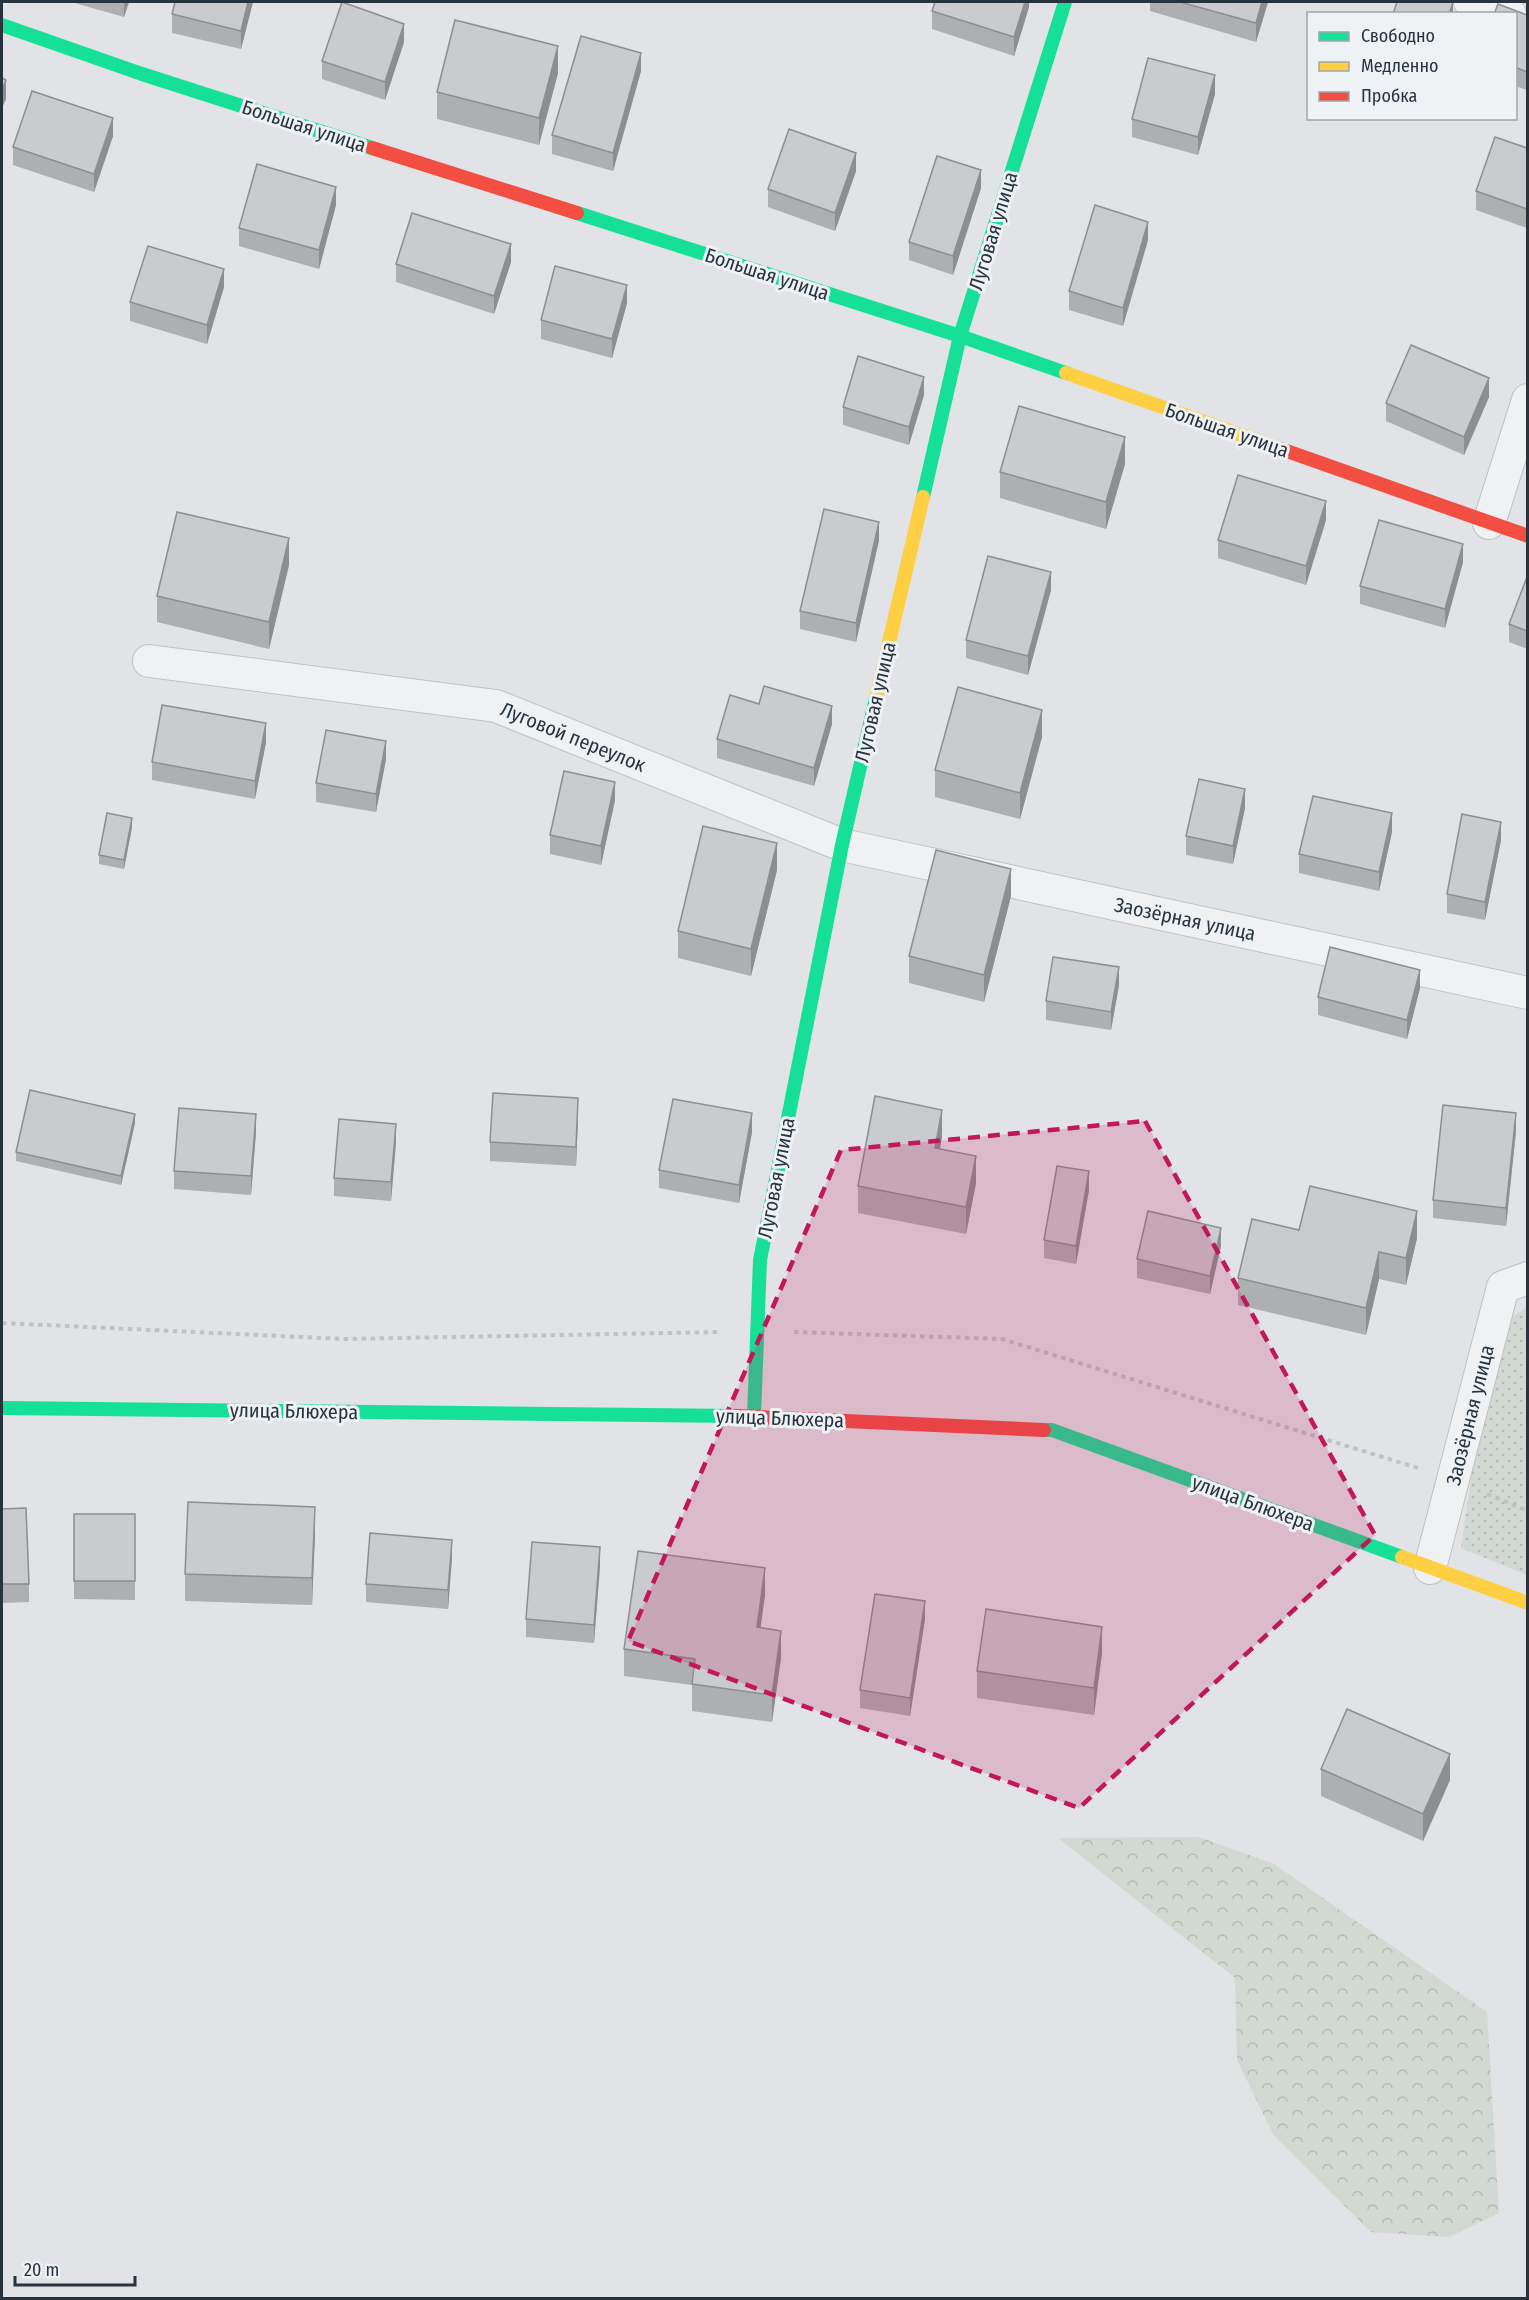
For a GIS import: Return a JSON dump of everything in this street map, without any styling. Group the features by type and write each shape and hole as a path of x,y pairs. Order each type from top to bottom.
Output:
{"street":[{"name":"Луговая улица","path":"754,1416 760,1260 842,845 960,336 1065,2"},
{"path":"1470,2 1502,12"},
{"name":"Большая улица","path":"2,25 142,74 960,336 1527,536"},
{"path":"1489,523 1527,400"},
{"name":"Луговой переулок","path":"149,661 496,706 842,845"},
{"name":"Заозёрная улица","path":"842,845 1527,993"},
{"name":"Заозёрная улица","path":"1430,1568 1503,1287 1527,1278"},
{"name":"улица Блюхера","path":"2,1408 754,1416 1052,1430 1527,1603"}],"highlighted area":[{"path":"1145,1121 1375,1535 1079,1808 628,1641 841,1150"}],"green space":[{"path":"1527,1307 1527,1575 1461,1548 1476,1446 1511,1318"},
{"path":"1199,1837 1274,1864 1487,2012 1499,2213 1449,2237 1371,2232 1274,2136 1237,2060 1235,1978 1058,1838"}],"building":[{"path":"175,2 248,2 241,31 172,14"},
{"path":"342,2 404,24 385,82 322,61"},
{"path":"935,2 1025,2 1014,37 932,11"},
{"path":"1180,2 1262,2 1256,23"},
{"path":"1397,2 1453,2 1450,12 1394,12"},
{"path":"1498,4 1527,15 1527,72 1517,68 1517,12 1495,12"},
{"path":"455,20 558,46 539,118 437,92"},
{"path":"581,36 641,53 613,153 552,135"},
{"path":"1148,58 1215,75 1198,137 1132,119"},
{"path":"2,78 6,80 2,90"},
{"path":"32,91 113,118 94,174 13,147"},
{"path":"789,129 856,153 835,213 768,189"},
{"path":"1495,137 1527,148 1527,209 1476,191"},
{"path":"937,156 981,170 953,256 909,242"},
{"path":"257,164 336,187 319,250 239,228"},
{"path":"1095,205 1148,222 1123,308 1069,291"},
{"path":"412,213 511,244 494,296 396,264"},
{"path":"148,246 224,269 207,325 130,302"},
{"path":"555,266 627,285 612,339 541,320"},
{"path":"1411,345 1489,378 1464,437 1386,403"},
{"path":"858,356 924,377 909,427 843,407"},
{"path":"1019,406 1125,437 1106,502 1000,472"},
{"path":"1238,475 1326,501 1306,566 1218,540"},
{"path":"824,509 879,522 856,623 800,611"},
{"path":"177,512 289,538 269,622 157,596"},
{"path":"1379,520 1463,544 1445,609 1360,586"},
{"path":"988,556 1051,572 1028,656 966,640"},
{"path":"1527,577 1527,631 1509,624"},
{"path":"764,686 832,706 814,768 717,739 730,695 759,704"},
{"path":"958,687 1042,710 1020,793 935,770"},
{"path":"162,705 266,723 255,781 152,762"},
{"path":"326,730 386,741 376,794 316,783"},
{"path":"564,771 615,782 601,846 550,835"},
{"path":"1199,779 1245,789 1233,846 1186,836"},
{"path":"1313,796 1392,813 1379,872 1299,854"},
{"path":"107,813 132,818 124,860 99,855"},
{"path":"1462,814 1501,822 1485,902 1447,894"},
{"path":"703,826 777,843 751,949 678,931"},
{"path":"936,850 1011,869 984,975 909,956"},
{"path":"1330,947 1420,970 1407,1020 1318,997"},
{"path":"1053,957 1119,967 1111,1012 1046,1001"},
{"path":"30,1090 135,1114 121,1176 16,1152"},
{"path":"493,1093 578,1098 576,1147 490,1142"},
{"path":"875,1096 942,1110 935,1148 976,1156 966,1207 858,1186"},
{"path":"673,1099 752,1113 739,1185 659,1170"},
{"path":"1443,1105 1516,1113 1506,1208 1433,1200"},
{"path":"179,1108 256,1114 251,1176 174,1171"},
{"path":"339,1119 396,1124 391,1182 334,1178"},
{"path":"1057,1166 1089,1171 1076,1246 1044,1240"},
{"path":"1310,1186 1417,1211 1406,1258 1379,1252 1366,1308 1238,1278 1252,1219 1299,1230"},
{"path":"1148,1211 1221,1228 1210,1276 1137,1259"},
{"path":"188,1502 315,1507 312,1578 185,1574"},
{"path":"26,1508 29,1584 2,1584 2,1509"},
{"path":"74,1514 135,1514 135,1581 74,1581"},
{"path":"370,1533 452,1540 448,1590 366,1584"},
{"path":"532,1542 600,1547 594,1625 526,1619"},
{"path":"638,1551 765,1568 757,1627 781,1631 772,1695 692,1684 695,1659 624,1649"},
{"path":"875,1594 925,1601 910,1698 860,1690"},
{"path":"986,1609 1102,1627 1094,1688 977,1671"},
{"path":"1347,1709 1450,1754 1423,1814 1321,1769"}],"traffic: fast":[{"path":"923,497 960,336 1065,2"},
{"path":"2,25 142,74 372,148"},
{"path":"577,213 960,336 1066,373"},
{"path":"754,1416 760,1260 842,845 876,698"},
{"path":"2,1408 737,1416"},
{"path":"1044,1430 1052,1430 1402,1557"}],"traffic: slow":[{"path":"1066,373 1281,449"},
{"path":"876,698 923,497"},
{"path":"1402,1557 1528,1603"}],"traffic: jam":[{"path":"372,148 577,213"},
{"path":"1281,449 1528,536"},
{"path":"737,1416 1044,1430"}]}
